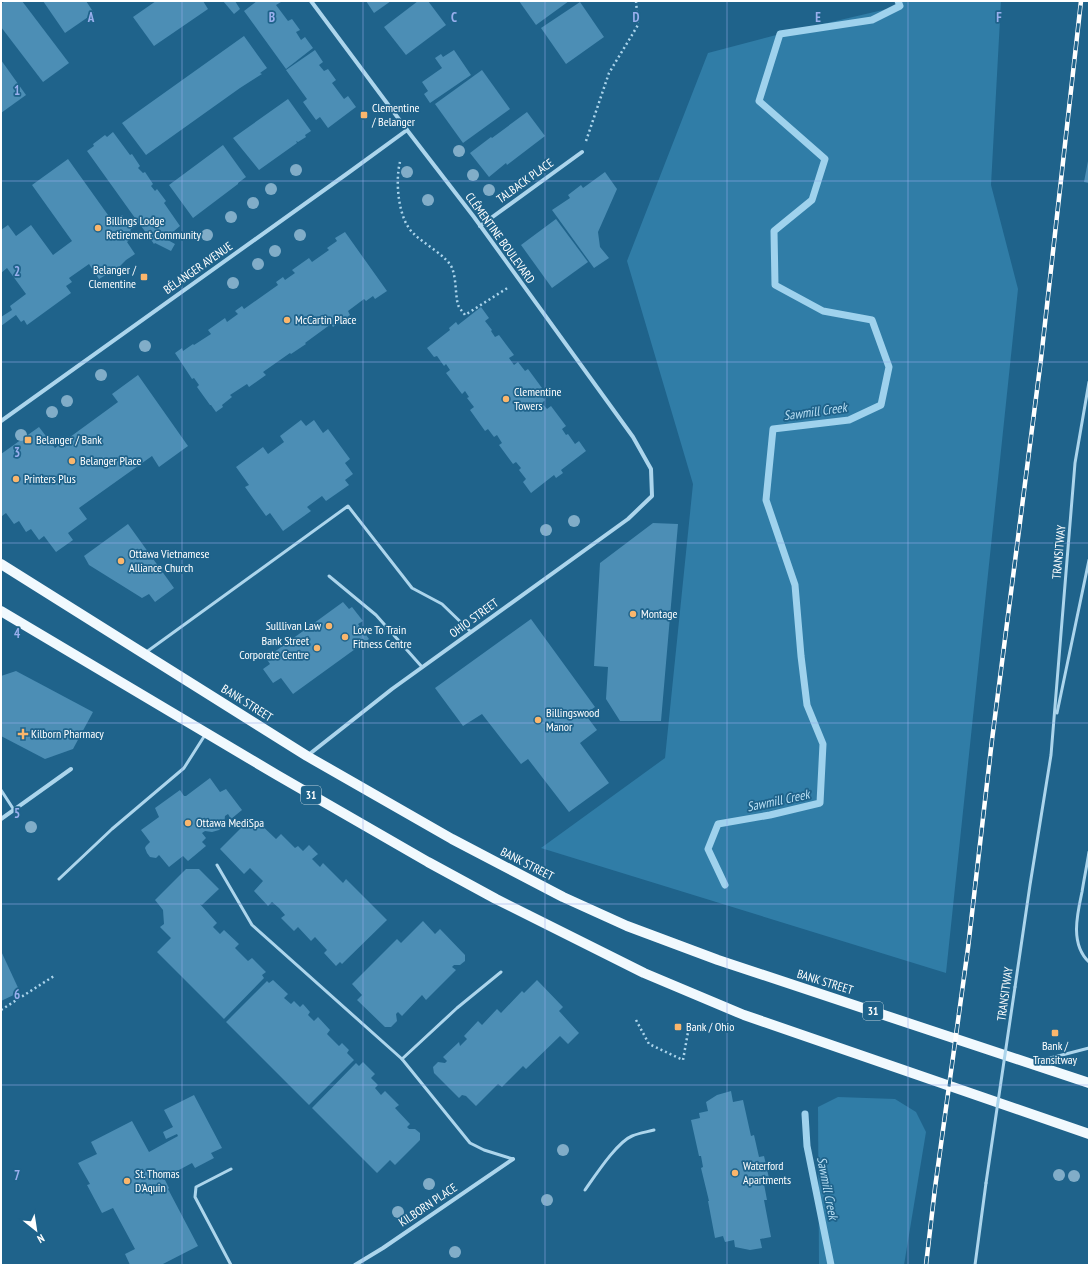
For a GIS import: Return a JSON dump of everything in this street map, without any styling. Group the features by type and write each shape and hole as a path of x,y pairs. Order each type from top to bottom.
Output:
{"main road":[{"name":"BANK STREET","path":"1,564 307,756 490,859 563,897 627,926 758,974 1089,1083"},
{"name":"31","path":"1,612 297,787 496,900 644,973 744,1015 1089,1134"}],"street":[{"name":"CLÉMENTINE BOULEVARD","path":"311,1 406,130 480,226 633,438 651,469 652,496"},
{"name":"BÉLANGER AVENUE","path":"1,420 406,130"},
{"name":"TALBACK PLACE","path":"480,226 582,152"},
{"name":"OHIO STREET","path":"307,756 392,689 628,519 652,496"},
{"path":"1,819 71,769"},
{"name":"KILBORN PLACE","path":"355,1265 383,1248 513,1159"}],"lane":[{"name":"TRANSITWAY","path":"975,1265 1030,885 1051,755 1075,463 1089,382"},
{"path":"144,654 348,506 412,588 442,604 471,632"},
{"name":"TRANSITWAY","path":"1054,725 1089,560"},
{"path":"329,576 376,615 422,667"},
{"path":"59,879 112,829 184,768 206,733"},
{"path":"1,790 14,810"},
{"path":"1089,852 1077,918 1076,935 1079,948 1084,958 1089,962"},
{"path":"218,865 252,925 402,1059 470,1142 484,1150 513,1159"},
{"path":"402,1059 457,1008 501,972"},
{"path":"1028,1063 1089,1048"},
{"path":"585,1190 604,1165 626,1141 632,1136 654,1130"},
{"path":"231,1169 196,1187 195,1197 231,1265"}],"path":[{"path":"582,152 609,73 638,25 636,1"},
{"path":"400,162 397,173 401,207 406,224 413,234 438,253 452,267 456,281 458,306 465,315 519,280"},
{"path":"1,1010 54,976"},
{"path":"636,1020 649,1044 683,1060 690,1021"}],"shaded area":[{"path":"898,1 1001,1 991,185 1018,289 946,973 541,848 665,758 693,484 627,261 708,53 780,34 900,6"},
{"path":"838,1097 895,1099 916,1112 926,1132 904,1265 819,1265 818,1107"}],"building":[{"path":"5,1 22,1 69,63 43,82 1,27 1,4"},
{"path":"43,1 86,1 94,13 65,33"},
{"path":"156,1 203,1 208,9 154,46 133,17"},
{"path":"223,1 235,1 240,9 234,14"},
{"path":"257,1 280,1 281,2 276,5 288,21 292,19 300,30 296,32 301,40 305,37 313,48 286,69 244,11"},
{"path":"366,1 391,1 374,13"},
{"path":"418,1 428,1 446,25 406,55 384,27"},
{"path":"519,1 569,1 536,25"},
{"path":"580,2 604,37 566,64 541,28"},
{"path":"244,36 267,68 260,73 262,74 146,155 122,123"},
{"path":"315,50 323,62 319,65 324,71 328,69 336,80 332,83 344,99 348,96 356,107 328,128 320,117 316,120 303,102 307,99 286,70"},
{"path":"454,50 471,75 430,103 424,94 428,91 422,82 442,68 435,58 441,54 443,57"},
{"path":"1,60 26,95 1,113"},
{"path":"482,70 510,109 463,143 435,104"},
{"path":"288,99 311,131 305,135 306,137 298,142 296,141 297,143 259,170 233,138"},
{"path":"527,112 545,136 507,165 506,163 489,177 470,153"},
{"name":"Billings Lodge Retirement Community","path":"113,132 130,155 132,154 140,166 138,168 143,173 145,172 153,184 151,186 155,191 157,189 166,201 164,203 180,226 166,239 175,244 171,251 155,243 154,244 139,223 130,230 134,236 127,242 135,254 119,267 99,279 89,264 69,278 72,282 66,286 71,293 27,325 24,320 21,322 16,315 1,326 1,317 12,310 10,306 26,294 7,268 1,273 1,230 8,225 16,236 31,225 53,255 72,241 32,185 68,159 113,222 122,215 127,223 135,218 87,151 94,146 93,144 105,135 107,137"},
{"path":"223,145 246,177 193,218 169,185"},
{"path":"1089,161 1089,183 1084,182"},
{"path":"605,172 617,189 598,232 600,247 609,258 594,268 552,210 570,198 568,195 581,185 583,188"},
{"path":"556,219 588,262 552,288 521,245"},
{"name":"McCartin Place","path":"345,232 387,291 375,299 373,296 366,301 364,299 348,311 350,315 333,327 331,324 305,343 306,344 263,372 266,375 249,387 247,384 230,395 232,397 216,412 197,387 199,385 194,378 192,379 175,353 182,348 183,351 211,334 208,330 225,318 227,322 238,314 235,311 242,306 244,309 278,285 276,282 283,277 285,280 295,273 292,270 309,258 312,262 329,250 327,248 337,241 335,238"},
{"name":"Clementine Towers","path":"481,307 489,318 485,321 495,337 499,335 514,355 509,358 514,365 518,362 525,371 528,369 542,388 538,392 545,400 542,403 547,409 551,406 566,426 562,429 566,435 568,434 575,444 579,441 586,451 561,470 563,473 556,478 554,475 531,493 523,482 526,479 519,470 521,468 516,462 513,464 499,445 502,443 497,435 494,437 488,429 485,431 470,410 474,407 467,398 469,397 465,391 462,394 446,373 450,370 446,364 444,366 437,356 434,357 427,348 450,330 449,328 456,322 458,325"},
{"name":"Belanger Place","path":"138,375 188,446 159,467 152,456 79,508 87,519 68,533 73,540 56,552 44,536 39,540 31,529 26,532 19,521 14,524 6,513 1,516 1,454 39,427 55,448 118,402 112,394"},
{"path":"301,420 306,426 314,420 323,433 328,429 350,459 345,463 353,474 345,480 349,485 326,501 322,496 307,507 311,511 283,531 270,513 266,516 245,487 249,485 236,467 263,447 268,454 284,442 280,436"},
{"name":"Montage","path":"653,523 678,524 661,721 620,721 606,699 608,667 594,666 600,563"},
{"name":"Ottawa Vietnamese Alliance Church","path":"128,524 174,588 155,602 149,594 142,598 89,565 84,556"},
{"name":"Bank Street Corporate Centre","path":"343,602 349,609 352,607 363,621 358,624 369,639 293,694 281,678 273,683 263,669 270,664 266,658"},
{"name":"Billingswood Manor","path":"531,619 595,707 585,714 597,730 580,743 609,783 569,812 528,759 521,764 482,714 463,726 435,688"},
{"path":"16,671 93,712 73,749 45,759 1,736 1,676"},
{"name":"Ottawa MediSpa","path":"210,778 220,792 226,789 242,810 231,819 228,814 225,816 224,825 219,830 212,832 205,831 202,833 206,838 202,842 206,846 188,861 183,856 169,867 159,855 156,858 150,857 145,848 150,842 141,830 159,817 155,808 180,790 184,796 186,796"},
{"path":"256,820 276,839 281,834 295,848 298,846 303,851 309,845 318,854 312,859 320,867 323,863 343,883 346,879 387,920 342,964 340,962 336,966 324,953 327,950 315,937 311,941 298,927 294,931 281,918 285,915 279,908 272,902 268,906 254,891 263,881 250,868 244,874 220,849 245,824 248,828"},
{"path":"186,869 199,869 219,889 202,905 200,904 217,923 213,927 220,934 224,930 239,944 235,948 248,961 252,958 266,972 262,975 264,978 224,1019 157,952 171,938 160,927 164,924 163,910 155,900"},
{"path":"423,921 435,934 440,929 465,955 465,961 460,965 454,965 452,967 456,970 426,1000 422,995 402,1016 398,1012 396,1014 397,1021 391,1027 385,1027 357,1000 362,995 352,984 397,939 401,943"},
{"path":"1,951 20,992 1,1001"},
{"path":"273,980 288,994 284,998 291,1004 294,1001 300,1007 303,1004 310,1012 308,1015 314,1021 318,1017 330,1030 327,1034 339,1046 342,1043 349,1050 347,1053 354,1060 309,1105 226,1022 267,981 269,983"},
{"path":"537,980 563,1007 559,1011 579,1033 568,1044 560,1036 526,1069 523,1066 502,1087 498,1084 476,1106 466,1096 462,1095 459,1098 434,1073 433,1067 438,1062 445,1063 447,1061 443,1057 459,1042 460,1046 467,1039 464,1036 478,1021 482,1025 497,1009 501,1013 522,991 524,993"},
{"path":"363,1062 375,1074 371,1078 378,1085 375,1088 381,1095 385,1091 399,1105 395,1108 410,1124 407,1127 409,1129 415,1129 420,1133 420,1140 395,1165 390,1160 377,1173 312,1108 356,1063 359,1066"},
{"name":"Waterford Apartments","path":"731,1091 733,1102 743,1100 751,1136 754,1135 759,1157 764,1156 769,1178 763,1179 767,1200 764,1200 771,1237 760,1239 762,1248 750,1250 735,1247 734,1240 725,1242 723,1236 715,1238 709,1201 701,1168 703,1167 701,1156 699,1156 691,1120 700,1118 699,1113 708,1111 706,1102 717,1095"},
{"name":"St. Thomas D'Aquin","path":"194,1095 222,1148 211,1153 214,1158 195,1168 192,1163 164,1178 169,1188 168,1189 198,1246 161,1265 130,1265 125,1254 135,1249 113,1208 102,1213 87,1185 90,1184 78,1163 97,1154 91,1142 132,1121 149,1152 178,1136 177,1134 166,1139 163,1132 173,1127 164,1110"}],"waterway":[{"name":"Sawmill Creek","path":"725,885 708,849 718,824 770,815 820,803 823,744 807,705 795,585 766,500 773,429 849,420 881,405 889,367 872,320 823,311 775,285 774,231 812,200 825,159 759,101 780,34 872,20 900,6 898,1"},
{"name":"Sawmill Creek","path":"805,1114 807,1146 831,1265"}],"railway":[{"path":"926,1265 968,948 992,740 1041,359 1081,1"}],"place":[{"name":"Clementine / Belanger","path":"364,115"},
{"name":"Billings Lodge Retirement Community","path":"98,228"},
{"name":"Belanger / Clementine","path":"144,277"},
{"name":"McCartin Place","path":"287,320"},
{"name":"Clementine Towers","path":"506,399"},
{"name":"Belanger / Bank","path":"28,440"},
{"name":"Belanger Place","path":"72,461"},
{"name":"Printers Plus","path":"16,479"},
{"name":"Ottawa Vietnamese Alliance Church","path":"121,561"},
{"name":"Montage","path":"633,614"},
{"name":"Sulllivan Law","path":"329,626"},
{"name":"Love To Train Fitness Centre","path":"345,637"},
{"name":"Bank Street Corporate Centre","path":"317,648"},
{"name":"Billingswood Manor","path":"538,720"},
{"name":"Kilborn Pharmacy","path":"23,734"},
{"name":"Ottawa MediSpa","path":"188,823"},
{"name":"Bank / Ohio","path":"678,1027"},
{"name":"Bank / Transitway","path":"1055,1033"},
{"name":"Waterford Apartments","path":"735,1173"},
{"name":"St. Thomas D'Aquin","path":"127,1181"}]}
